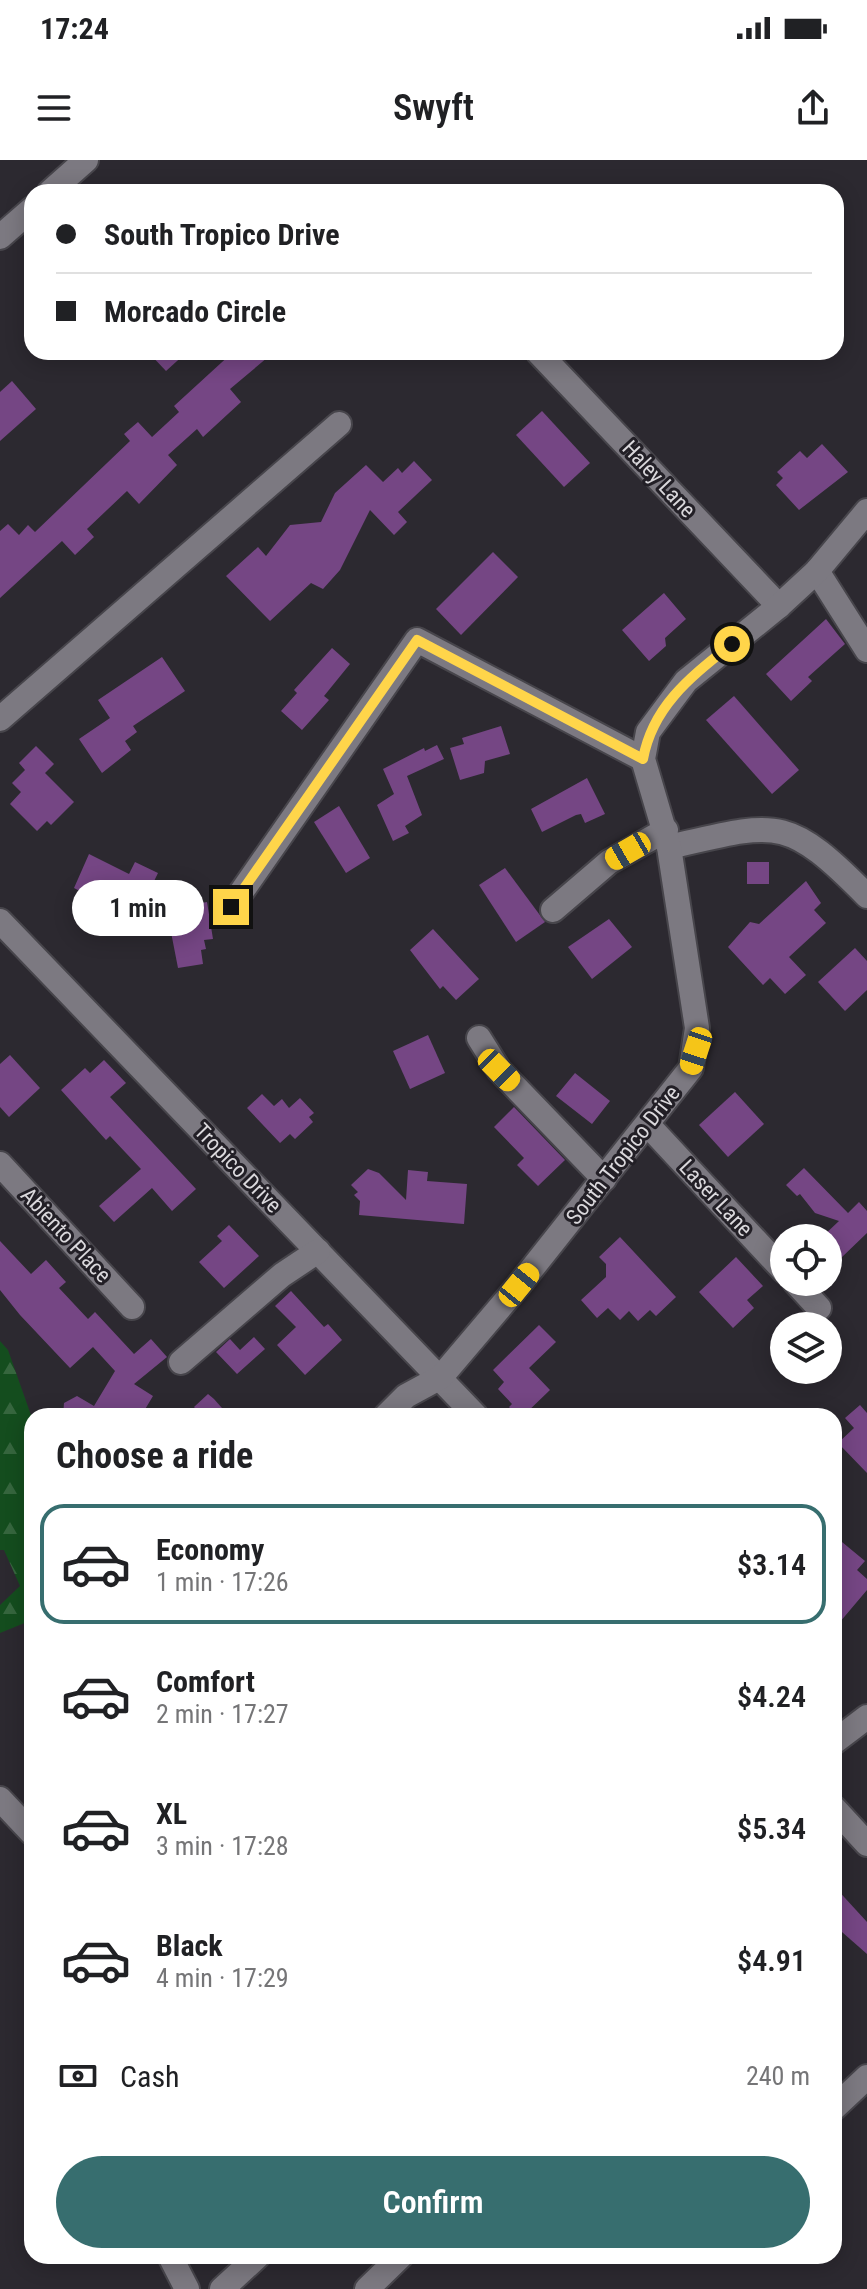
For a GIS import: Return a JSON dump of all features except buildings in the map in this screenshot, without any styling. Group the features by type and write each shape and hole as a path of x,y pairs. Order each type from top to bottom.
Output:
{"street":[{"path":"59,184 86,160"},
{"path":"0,237 24,216"},
{"name":"Haley Lane","path":"546,360 779,606"},
{"path":"0,719 339,424"},
{"path":"231,907 417,640 643,759 648,732 686,681 817,571 867,511"},
{"path":"817,571 867,650"},
{"name":"South Tropico Drive","path":"441,1377 648,1125 691,1068 696,1051 697,1028 667,838 643,759"},
{"path":"553,910 609,862 667,838 745,829 781,829 801,837 827,855 867,896"},
{"name":"Tropico Drive","path":"0,921 469,1408"},
{"path":"479,1038 499,1070 604,1179"},
{"name":"Laser Lane","path":"648,1125 770,1256"},
{"name":"Abiento Place","path":"0,1164 132,1307"},
{"path":"181,1362 282,1275 318,1251"},
{"path":"808,1296 819,1308"},
{"path":"394,1408 406,1396 441,1377"},
{"path":"842,1736 867,1717"},
{"path":"0,1799 24,1824"},
{"path":"842,1822 867,1844"},
{"path":"842,2100 867,2077"},
{"path":"174,2264 187,2289"},
{"path":"222,2289 249,2264"},
{"path":"367,2289 393,2264"}],"green space":[{"path":"0,1341 8,1350 28,1408 24,1408 24,1623 0,1633 0,1605 20,1586 4,1550 0,1550"}],"route":[{"path":"231,907 417,640 643,759 648,732 666,703 686,681 732,644"}]}
